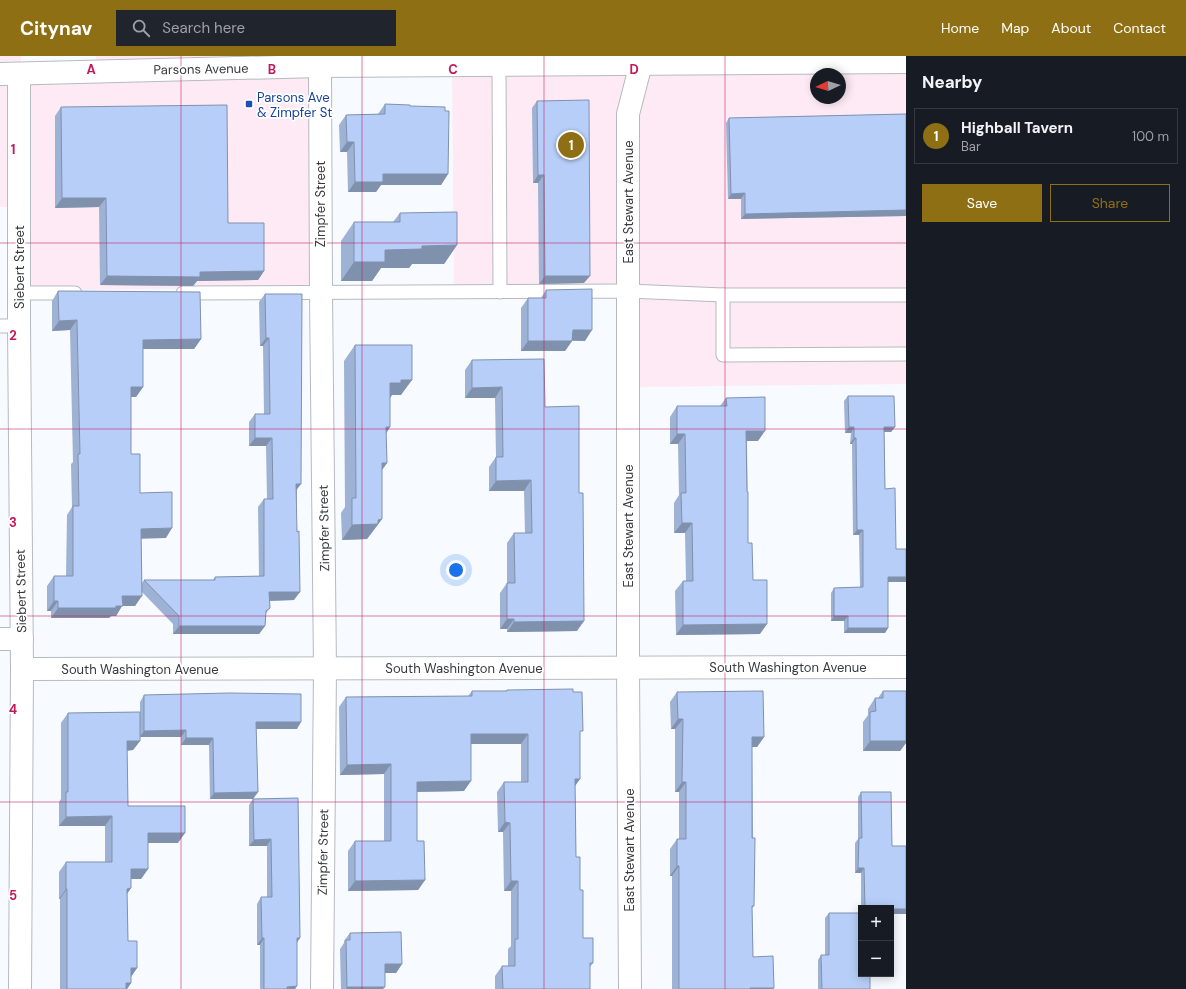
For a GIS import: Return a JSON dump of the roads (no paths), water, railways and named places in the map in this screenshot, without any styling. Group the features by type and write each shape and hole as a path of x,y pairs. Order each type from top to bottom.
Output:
{"street":[{"name":"Parsons Avenue","path":"9,74 207,63 320,66 499,65 642,60 906,62"},
{"name":"East Stewart Avenue","path":"630,989 628,667 628,114 642,60"},
{"name":"Zimpfer Street","path":"320,66 325,669 322,989"},
{"name":"Siebert Street","path":"9,74 19,293 9,326 22,639 20,989"},
{"path":"0,639 22,639"},
{"name":"South Washington Avenue","path":"22,669 906,667"}],"lane":[{"path":"499,65 500,292"},
{"path":"170,293 321,294 628,291 723,295 906,294"},
{"path":"19,293 90,293"},
{"path":"723,295 723,355 906,354"}],"place":[{"name":"Parsons Ave & Zimpfer St","path":"249,104"},
{"name":"Highball Tavern","path":"571,145"}]}
